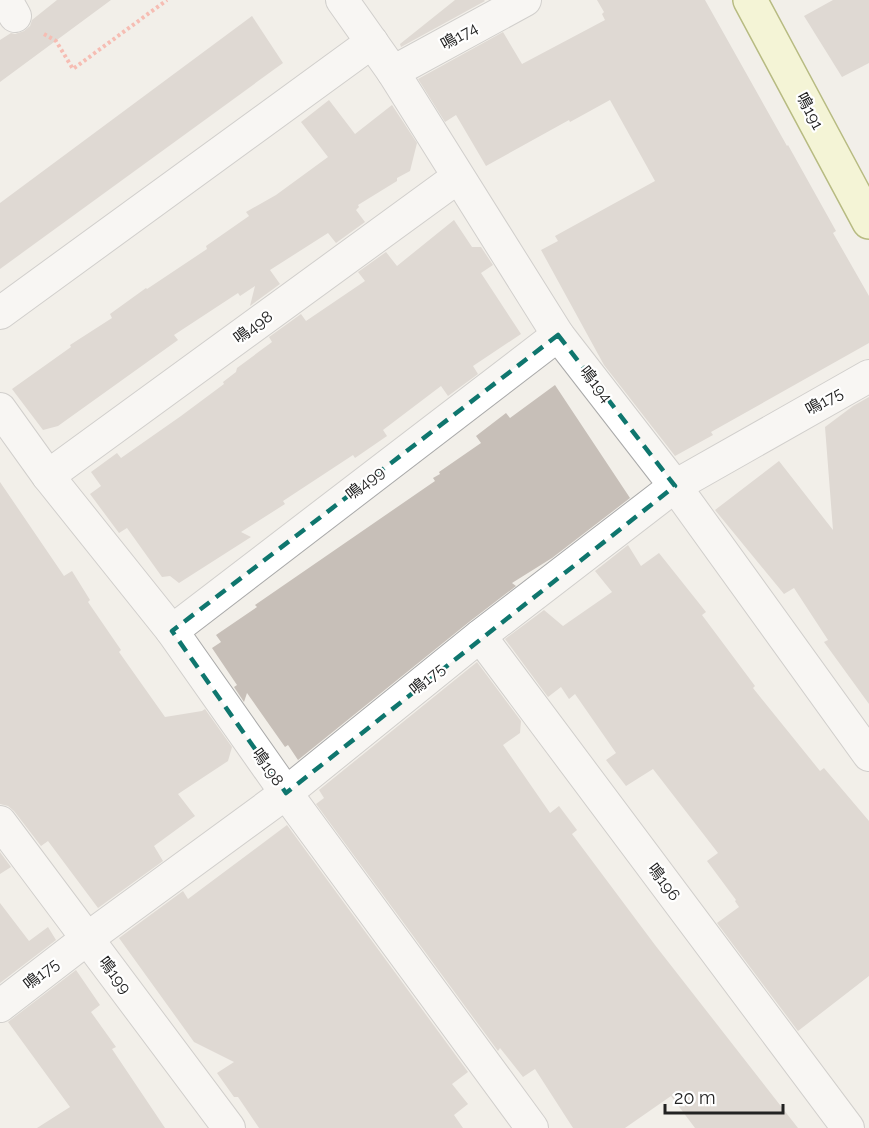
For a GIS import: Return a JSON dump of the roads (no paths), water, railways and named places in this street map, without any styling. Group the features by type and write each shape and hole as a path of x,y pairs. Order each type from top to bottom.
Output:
{"street":[{"name":"鳴194","path":"342,0 393,72 558,335 675,486 869,755"},
{"name":"鳴174","path":"393,72 525,0"},
{"name":"鳴191","path":"750,0 869,222"},
{"path":"0,313 372,42"},
{"name":"鳴498","path":"48,476 458,177"},
{"name":"鳴499","path":"172,631 558,335"},
{"name":"鳴175","path":"0,1006 88,938 286,793 480,636 675,486 869,376"},
{"name":"鳴198","path":"0,409 48,476 172,631 286,793 532,1128"},
{"name":"鳴196","path":"480,636 848,1128"},
{"name":"鳴199","path":"0,822 229,1128"}]}
